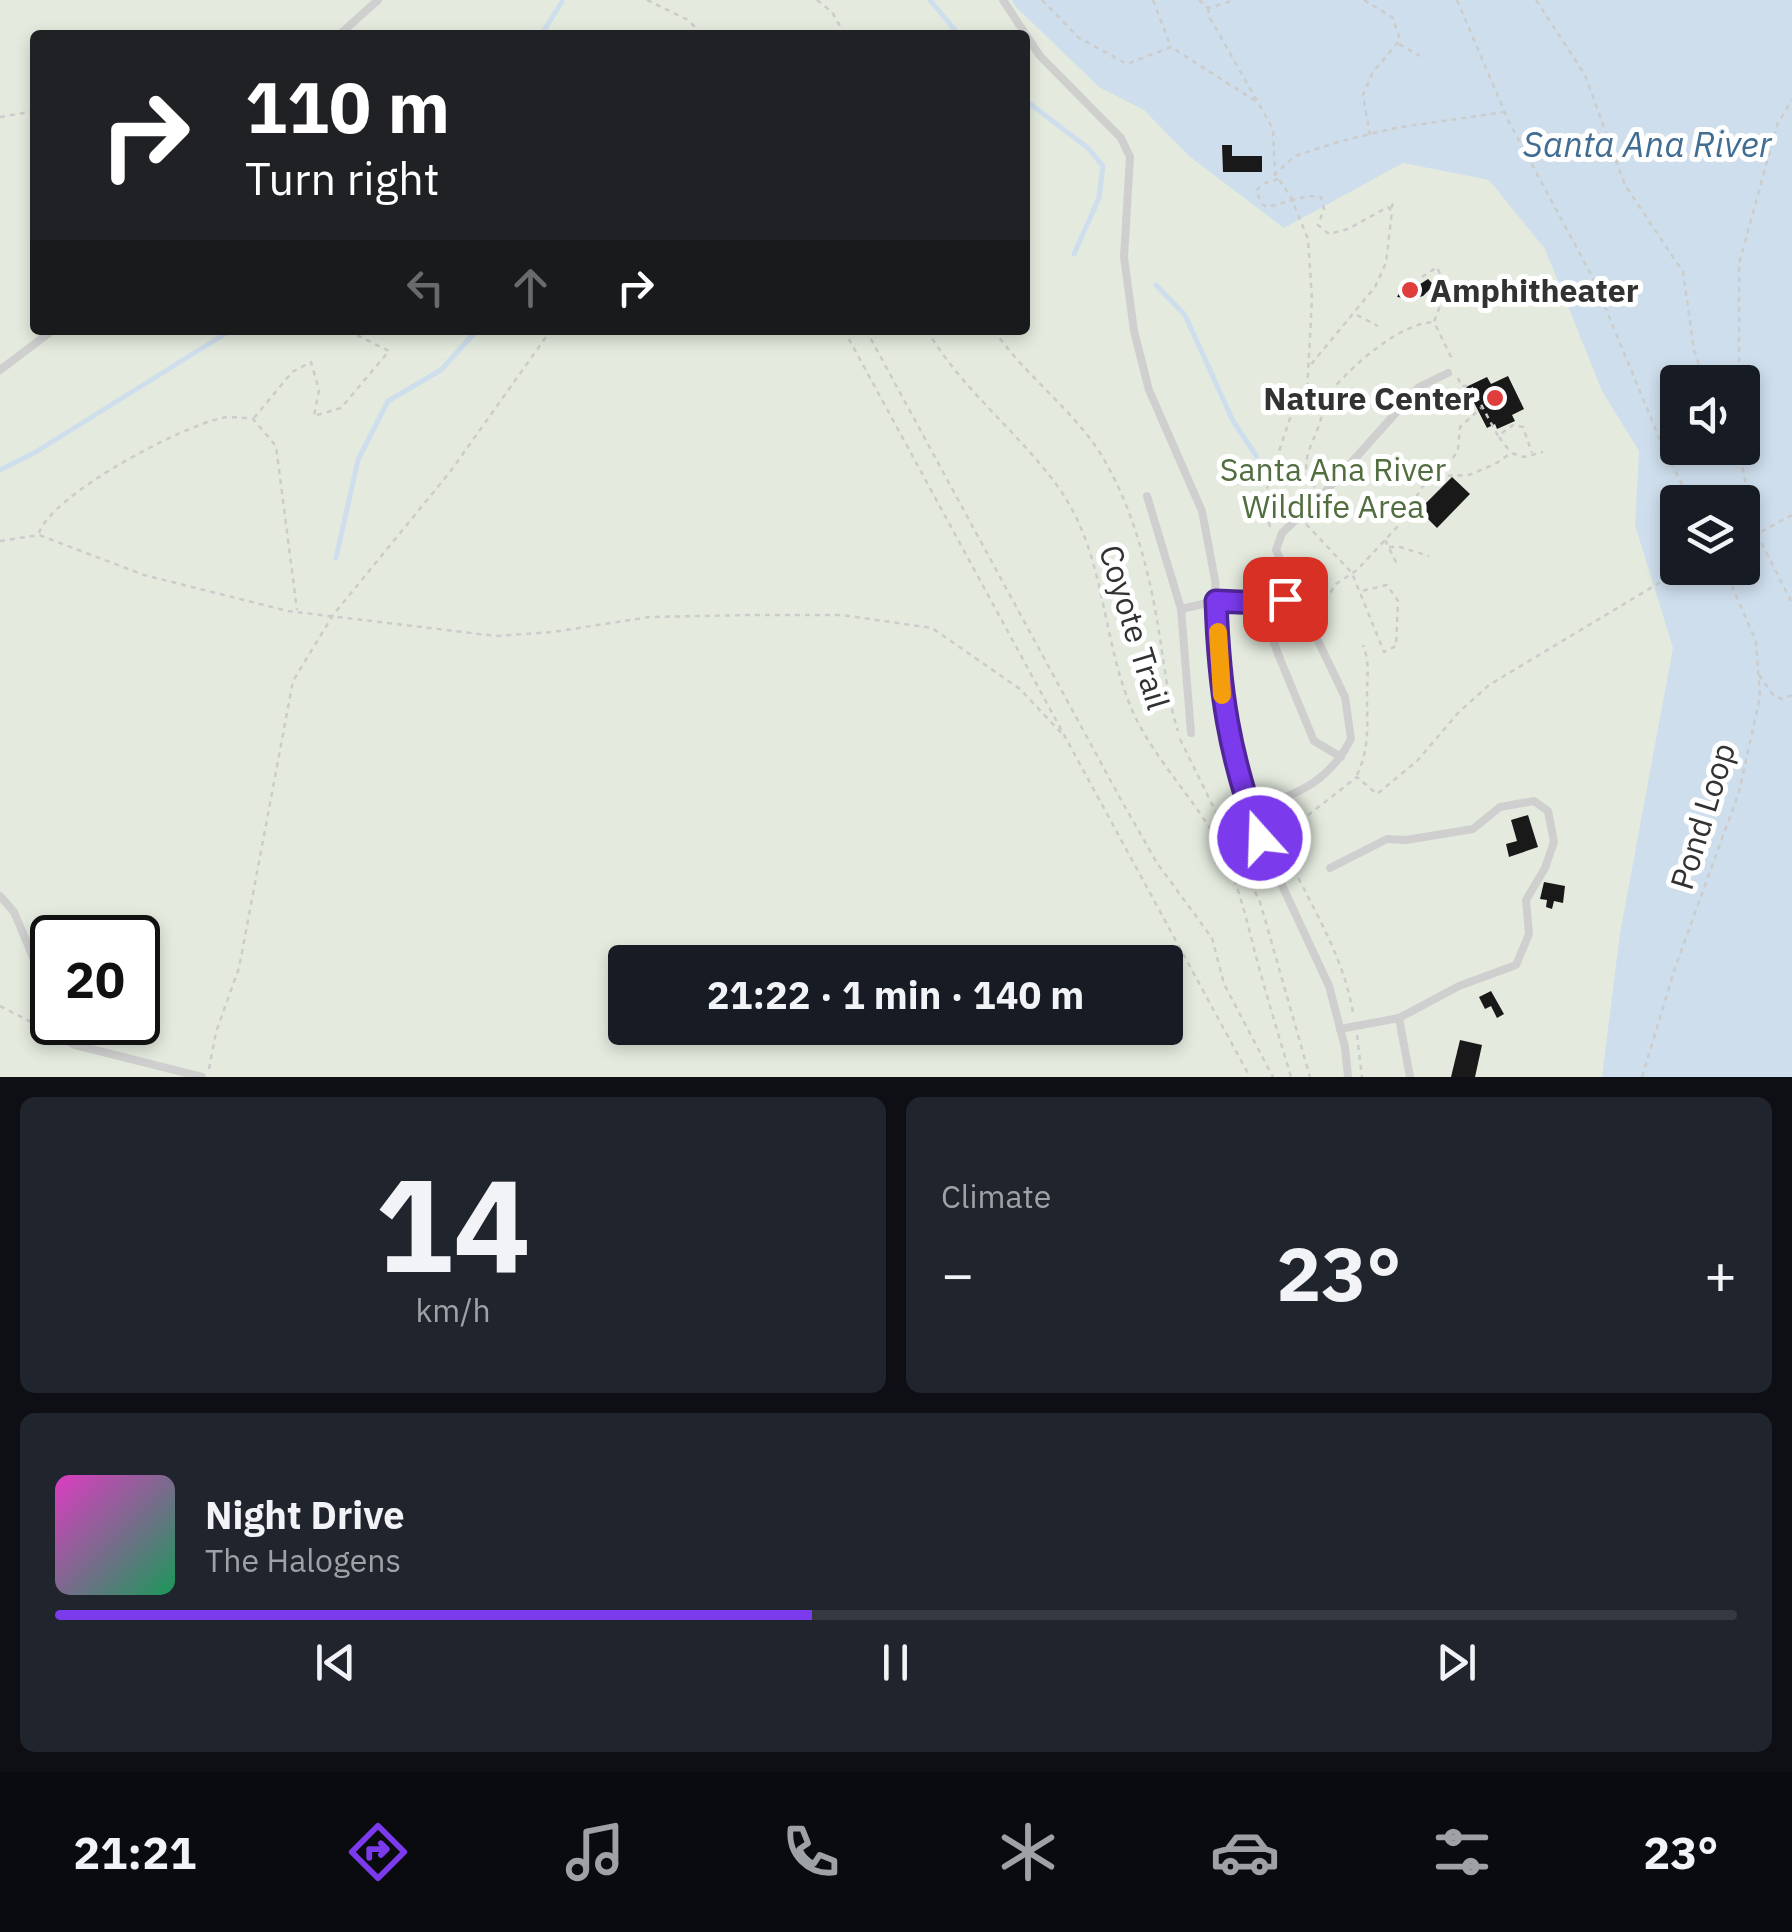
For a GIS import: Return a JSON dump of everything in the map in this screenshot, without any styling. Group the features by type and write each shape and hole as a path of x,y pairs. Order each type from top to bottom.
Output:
{"lane":[{"path":"345,30 378,0"},
{"path":"1003,0 1023,30"},
{"path":"1030,41 1040,56 1121,138 1130,156 1124,258 1134,331 1149,390 1202,511 1216,601 1223,708 1260,838 1319,960 1340,1029 1348,1077"},
{"path":"0,370 46,335"},
{"path":"1250,811 1294,795 1326,776 1350,738 1345,697 1276,550 1282,532 1325,492 1419,386 1448,373"},
{"path":"1146,496 1181,609 1191,733"},
{"path":"1181,609 1216,601 1261,603 1296,594"},
{"path":"1261,603 1314,741 1341,757"},
{"path":"1330,868 1387,838 1406,840 1473,829 1500,807 1534,801 1548,811 1554,842 1545,868 1526,900 1528,934 1516,965 1459,986 1398,1018 1340,1029"},
{"path":"0,896 14,912 30,953"},
{"path":"1398,1018 1410,1077"},
{"path":"79,1045 205,1077"}],"path":[{"path":"647,0 688,20 697,30"},
{"path":"817,0 832,12 842,30"},
{"path":"1042,0 1079,38 1126,64 1171,47"},
{"path":"1153,0 1171,47 1257,102"},
{"path":"1199,0 1208,8 1273,129 1277,176 1308,239 1312,299 1307,393 1292,412 1263,500 1276,550"},
{"path":"1208,8 1235,0"},
{"path":"1364,0 1393,18 1398,43 1420,56"},
{"path":"1458,0 1504,112 1593,278 1649,414 1684,485"},
{"path":"1536,0 1585,75 1626,185 1683,272 1699,365"},
{"path":"1370,136 1363,95 1373,72 1398,43"},
{"path":"1740,365 1740,264 1778,126 1792,100"},
{"path":"0,117 30,112"},
{"path":"1390,209 1330,234 1318,225 1324,209 1322,197 1267,207 1256,191 1295,156 1338,142 1395,128 1504,112"},
{"path":"1307,369 1375,288 1386,263 1390,209 1395,200"},
{"path":"1422,278 1437,267 1443,280 1446,293 1434,322 1456,366 1461,386 1471,386 1511,452 1524,456 1543,452"},
{"path":"1355,314 1378,326"},
{"path":"1325,492 1311,486 1306,472 1311,439 1324,414 1322,402 1346,371 1394,338 1434,322"},
{"path":"253,419 292,372 311,362 319,390 314,416 341,408 389,352 357,335"},
{"path":"205,1077 238,968 293,681 332,616 450,472 547,335"},
{"path":"847,335 1250,1077"},
{"path":"869,335 1129,814 1157,863 1212,938 1224,984 1273,1077"},
{"name":"Coyote Trail","path":"931,335 970,390 1042,466 1064,496 1096,567 1120,676 1133,712 1225,856 1240,894 1291,1077"},
{"path":"998,335 1020,365 1092,440 1120,488 1153,598 1172,713 1183,748 1237,851 1264,914 1310,1077"},
{"path":"1307,393 1322,402"},
{"path":"1306,610 1324,602 1336,584 1398,526 1416,495 1441,476 1458,450 1460,427 1482,407"},
{"path":"39,534 42,525 64,505 113,468 163,440 226,417 253,419 276,446 294,564 297,612"},
{"path":"1498,436 1513,425 1523,427 1533,455"},
{"path":"1441,476 1468,474 1496,464 1511,452"},
{"path":"1760,532 1792,515"},
{"path":"1300,518 1352,573 1384,652 1396,646 1398,601 1387,584 1361,592"},
{"path":"0,541 39,534 144,575 297,612 496,636 649,617 748,615 842,616 932,628 1020,689 1065,737"},
{"path":"1384,538 1397,564"},
{"path":"1760,540 1792,603"},
{"path":"1389,547 1429,556"},
{"path":"1356,777 1377,794 1417,761 1488,684 1660,582"},
{"name":"Pond Loop","path":"1642,1077 1675,968 1738,792 1760,697 1756,642 1731,585"},
{"path":"1225,856 1307,816 1356,777 1363,762 1370,717 1370,671 1363,645"},
{"path":"1758,674 1774,696 1782,699 1792,695"},
{"path":"1276,831 1348,982 1362,1077"},
{"path":"0,1006 30,1022"}],"green space":[{"name":"Santa Ana River Wildlife Area","path":"0,0 1792,0 1792,1077 0,1077"}],"water":[{"name":"Santa Ana River","path":"1012,0 1792,0 1792,1077 1602,1077 1620,933 1673,648 1635,525 1639,451 1602,391 1545,249 1489,180 1403,163 1284,228 1189,156 1144,110 1099,87"}],"building":[{"path":"1222,145 1232,145 1232,156 1262,156 1262,172 1223,172"},
{"path":"1428,279 1434,285 1423,296 1397,297 1402,288 1411,290"},
{"name":"Nature Center","path":"1508,376 1524,409 1512,415 1515,421 1497,429 1495,424 1487,428 1466,387 1487,377 1491,384"},
{"path":"1452,477 1470,494 1437,528 1419,510"},
{"path":"1528,815 1538,847 1509,857 1506,844 1517,841 1511,820"},
{"path":"1544,882 1565,886 1563,903 1554,901 1552,909 1546,907 1547,900 1540,899"},
{"path":"1491,991 1504,1014 1497,1018 1491,1006 1485,1009 1479,997"},
{"path":"1460,1040 1482,1045 1475,1077 1451,1077"}],"waterway":[{"path":"930,0 955,30"},
{"path":"544,30 562,2"},
{"path":"1030,104 1088,148 1103,166 1099,198 1074,254"},
{"path":"1156,285 1185,315 1233,421 1257,457"},
{"path":"0,470 34,453 223,335"},
{"path":"336,558 358,460 388,401 441,370 472,335"}],"slow traffic":[{"path":"1218,632 1222,695"}],"place":[{"name":"Amphitheater","path":"1410,290"},
{"name":"Nature Center","path":"1495,398"}],"route":[{"path":"1260,838 1238,775 1223,708 1216,601 1261,603 1285,599"}]}
